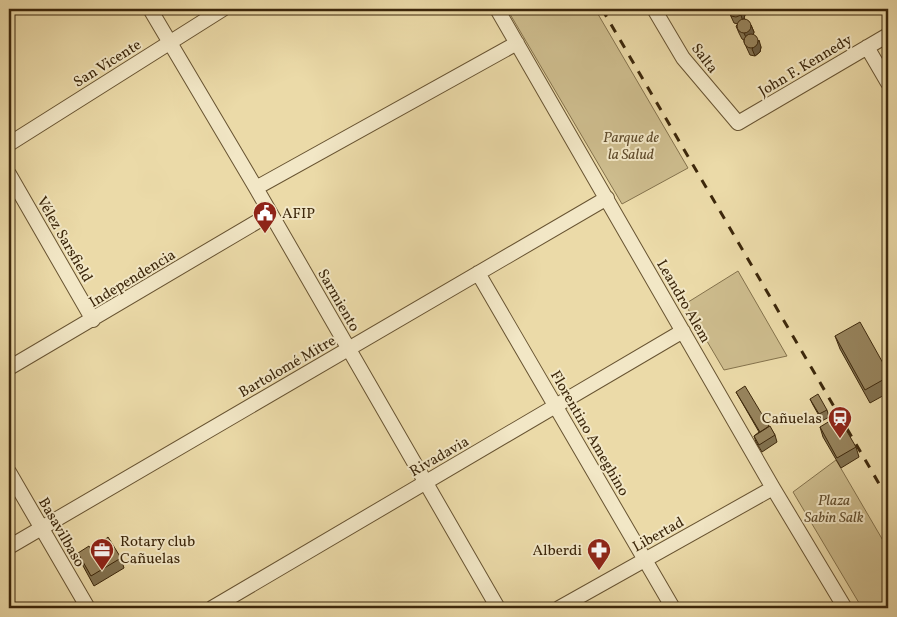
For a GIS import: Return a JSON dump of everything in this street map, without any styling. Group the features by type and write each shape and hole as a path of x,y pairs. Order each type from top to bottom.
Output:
{"street":[{"name":"Sarmiento","path":"150,9 256,188 498,608"},
{"name":"San Vicente","path":"9,144 223,9"},
{"name":"Leandro Alem","path":"497,9 773,488 845,608"},
{"name":"Salta","path":"654,9 683,58 738,123"},
{"name":"John F. Kennedy","path":"738,123 888,35"},
{"path":"256,188 517,43"},
{"path":"867,47 888,83"},
{"name":"Vélez Sarsfield","path":"9,174 93,320"},
{"name":"Bartolomé Mitre","path":"9,547 607,198"},
{"name":"Independencia","path":"9,368 270,214"},
{"name":"Florentino Ameghino","path":"478,273 673,608"},
{"name":"Rivadavia","path":"212,608 683,331"},
{"name":"Basavilbaso","path":"9,472 88,608"},
{"name":"Libertad","path":"559,608 773,488"}],"green space":[{"name":"Parque de la Salud","path":"507,9 595,9 688,168 622,204"},
{"path":"738,271 787,356 724,370 685,304"},
{"name":"Plaza Sabin Salk","path":"836,460 888,549 888,608 862,608 793,492"}],"building":[{"path":"728,9 743,9 741,15 736,17 731,16"},
{"path":"741,19 747,19 751,26 747,33 741,33 737,29 737,23"},
{"path":"748,34 754,34 758,41 754,48 748,48 744,44 744,38"},
{"path":"860,322 888,372 888,377 865,390 835,336"},
{"path":"745,386 769,426 760,432 736,392"},
{"path":"818,394 827,410 819,414 810,399"},
{"path":"838,416 856,447 837,458 820,427"},
{"path":"770,426 775,435 759,445 754,436"},
{"path":"108,537 121,558 91,576 78,553 89,546 94,556 106,549 102,542"}],"railway":[{"path":"602,9 888,499"}],"place":[{"name":"AFIP","path":"265,234"},
{"name":"Cañuelas","path":"840,439"},
{"name":"Rotary club Cañuelas","path":"102,571"},
{"name":"Alberdi","path":"599,571"}]}
